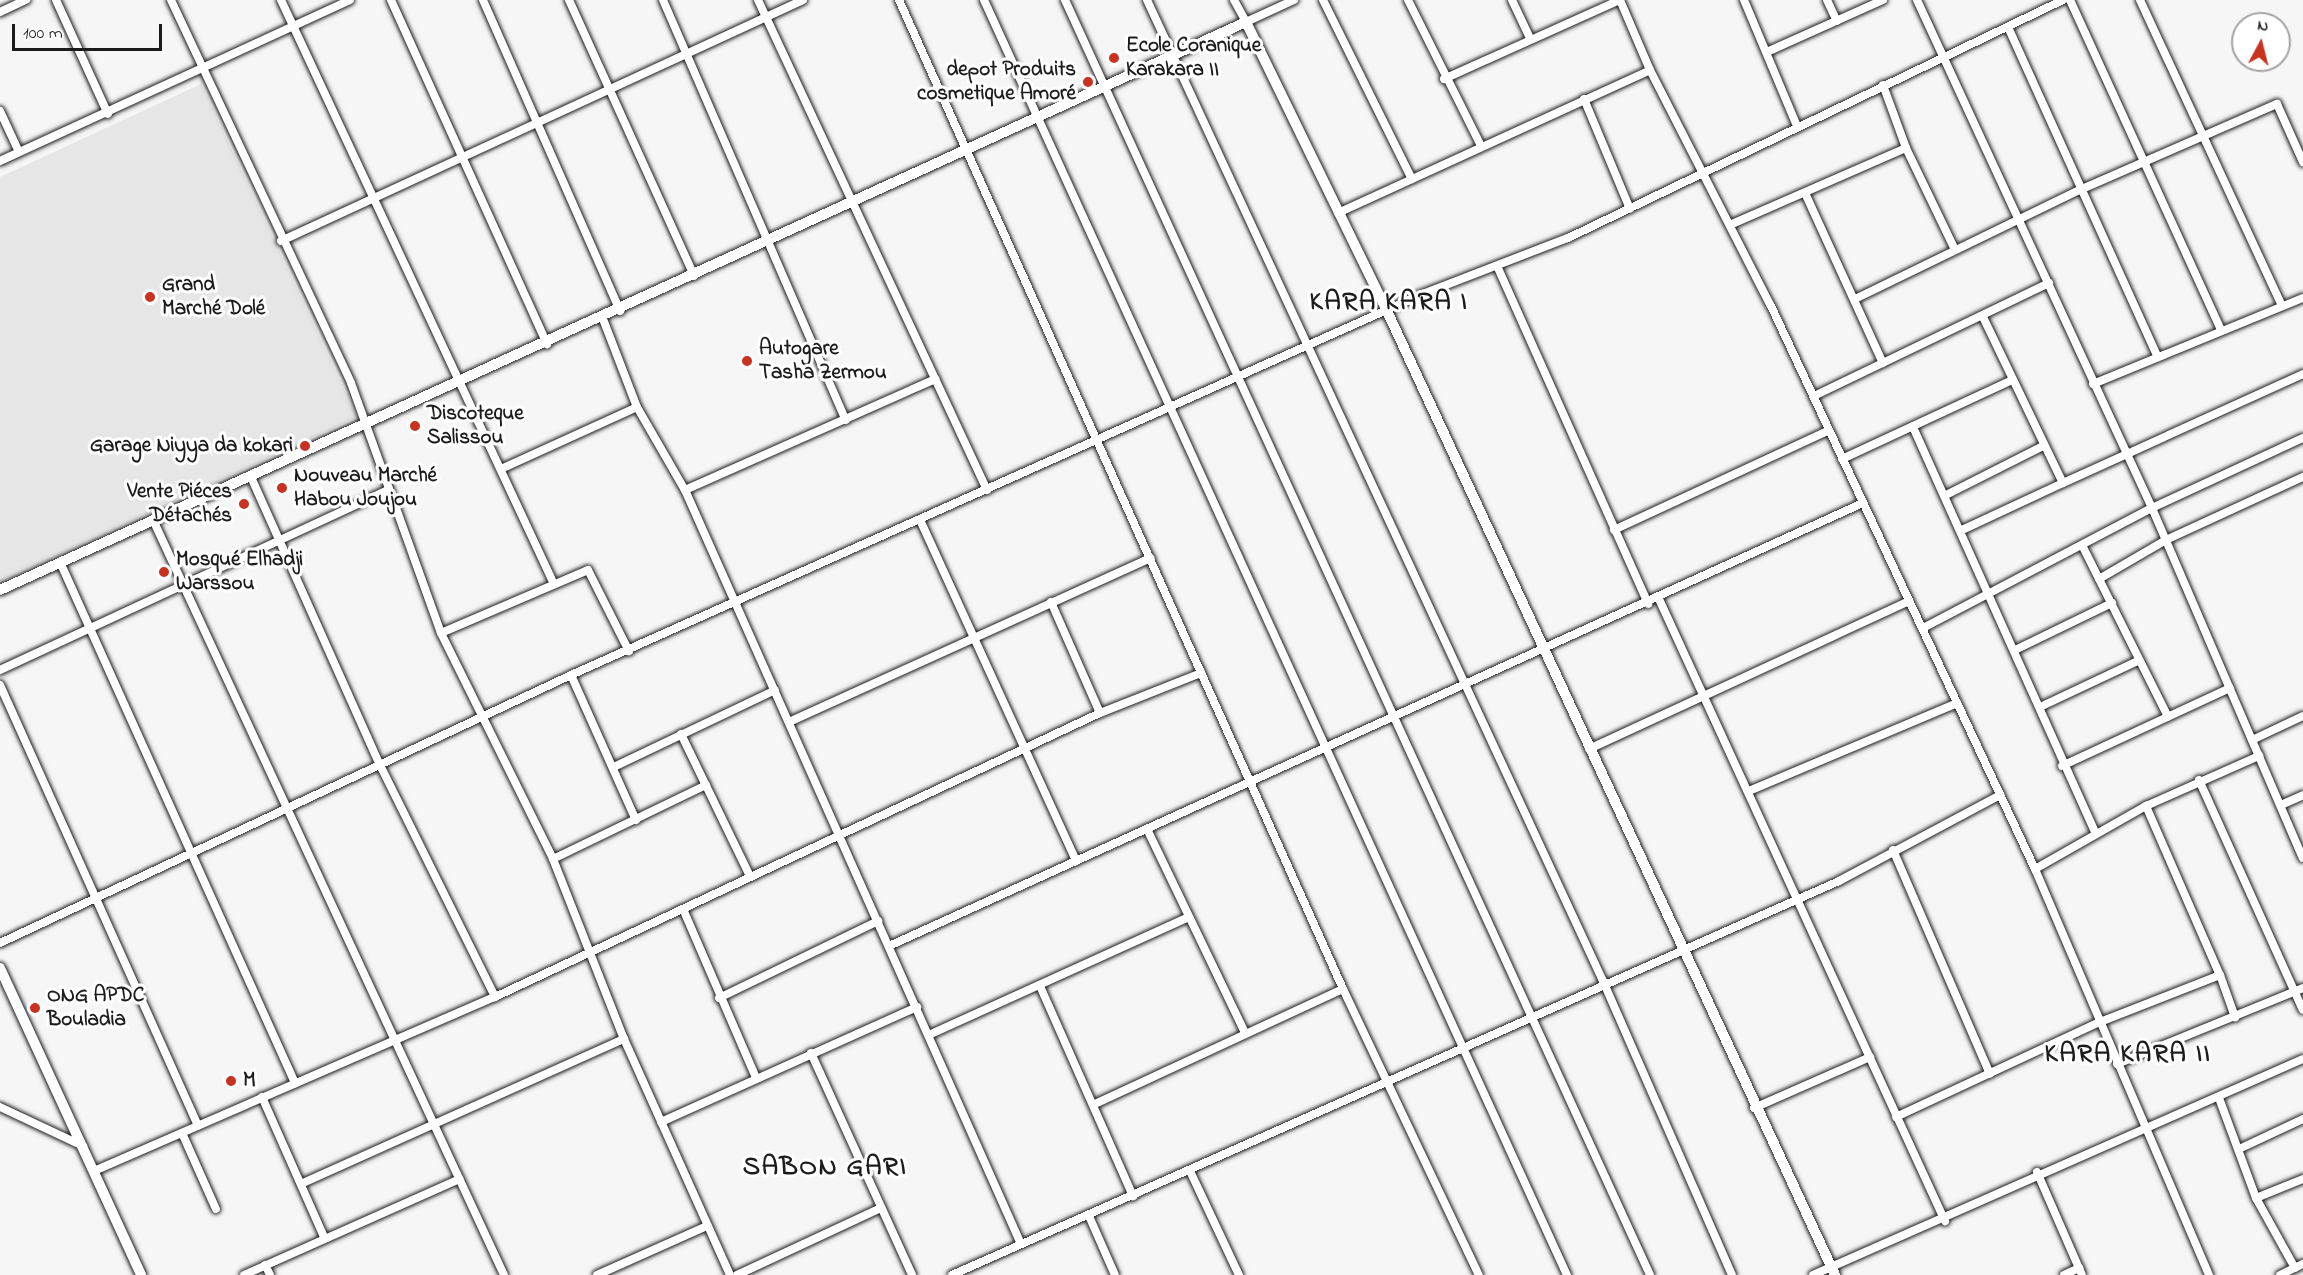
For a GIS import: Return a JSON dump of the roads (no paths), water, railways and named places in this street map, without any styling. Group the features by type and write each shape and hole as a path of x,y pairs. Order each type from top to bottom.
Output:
{"street":[{"path":"0,12 26,0"},
{"path":"56,0 108,114"},
{"path":"171,0 281,241 351,382 364,426 441,633 485,716 553,859 624,1039 730,1275"},
{"path":"281,0 370,198 501,468 553,582"},
{"path":"0,161 202,71 350,0"},
{"path":"392,0 546,344"},
{"path":"483,0 620,311"},
{"path":"569,0 694,276"},
{"path":"663,0 846,420"},
{"path":"758,0 987,490"},
{"path":"281,241 803,0"},
{"path":"899,0 1097,443 1152,558 1343,989 1390,1081 1479,1275"},
{"path":"984,0 1324,749 1567,1275"},
{"path":"1065,0 1108,86 1237,378 1650,1275"},
{"path":"1147,0 1462,686 1603,981 1732,1275"},
{"path":"1234,0 1388,311 1541,650 1589,749 1753,1109 1833,1271"},
{"path":"0,590 603,319 853,201 1173,58 1294,0"},
{"path":"1323,0 1412,179"},
{"path":"1408,0 1444,79 1479,144"},
{"path":"1512,0 1530,38"},
{"path":"1444,79 1530,38 1620,0 1650,70 1732,224 2035,869 2117,1064 2210,1275"},
{"path":"1744,0 1769,51 1797,126"},
{"path":"1827,0 1837,21"},
{"path":"1769,51 1883,0"},
{"path":"1917,0 1946,56 2093,384 2152,508 2303,858"},
{"path":"0,943 381,767 571,675 737,605 987,490 1097,443 1388,311 1498,268 1630,209 1797,126 2062,0"},
{"path":"2070,0 2221,330"},
{"path":"2140,0 2201,137 2282,306"},
{"path":"2008,27 2158,357"},
{"path":"1338,213 1412,179 1479,144 1650,70"},
{"path":"1883,85 1906,148 1955,250"},
{"path":"1584,99 1630,209"},
{"path":"1855,298 2082,189 2277,104 2303,162"},
{"path":"0,111 19,152"},
{"path":"1732,224 1906,148"},
{"path":"1805,193 1883,363"},
{"path":"1498,268 1648,604"},
{"path":"1814,396 1983,317 2049,283"},
{"path":"2093,384 2303,298"},
{"path":"1983,317 2010,381 2063,483"},
{"path":"603,319 637,407 685,490 841,834 889,946 931,1034 1021,1244"},
{"path":"1962,530 2303,374"},
{"path":"685,490 935,379"},
{"path":"1842,459 2010,381"},
{"path":"501,468 637,407"},
{"path":"1913,427 1962,530 2040,706 2062,766 2096,834"},
{"path":"1614,530 1829,430"},
{"path":"1923,628 2152,508 2303,438"},
{"path":"1946,495 2043,446"},
{"path":"251,477 381,767 495,996"},
{"path":"2098,579 2166,540 2303,477"},
{"path":"0,670 182,585 281,542 388,489"},
{"path":"889,946 1250,780 1659,599 1863,503"},
{"path":"154,522 287,811 397,1038 430,1125 460,1179 504,1275"},
{"path":"921,522 975,635 1022,750 1076,861"},
{"path":"2082,545 2168,717"},
{"path":"789,722 975,635 1152,558"},
{"path":"60,562 88,629 196,853 295,1083"},
{"path":"441,633 553,582 588,570 629,651"},
{"path":"1659,599 1945,1221"},
{"path":"1589,749 1910,601"},
{"path":"1051,602 1100,713"},
{"path":"2014,650 2112,603"},
{"path":"2040,706 2140,660"},
{"path":"94,1171 495,996 1100,713 1201,673"},
{"path":"571,675 616,766 636,820"},
{"path":"0,685 198,1126"},
{"path":"2062,766 2230,688"},
{"path":"616,766 775,690"},
{"path":"1749,792 1957,703"},
{"path":"2252,741 2303,716"},
{"path":"681,734 750,876"},
{"path":"2035,869 2146,806 2199,780 2259,756"},
{"path":"2199,780 2299,989 2303,1010"},
{"path":"553,859 706,785"},
{"path":"952,1275 1531,1018 1603,981 1796,899 2000,795"},
{"path":"2281,805 2303,795"},
{"path":"2146,806 2220,975 2235,1017"},
{"path":"1147,829 1187,918 1245,1033"},
{"path":"1893,850 1990,1074"},
{"path":"683,909 719,998 756,1078"},
{"path":"931,1034 1187,918"},
{"path":"719,998 879,921"},
{"path":"0,968 141,1275"},
{"path":"1896,1117 2100,1022 2220,975"},
{"path":"1040,986 1095,1104 1132,1196"},
{"path":"1095,1104 1343,989"},
{"path":"2117,1064 2299,989"},
{"path":"662,1122 917,1007"},
{"path":"303,1183 624,1039"},
{"path":"811,1053 912,1275"},
{"path":"1753,1109 1870,1057"},
{"path":"1813,1275 1833,1271 1945,1221 2037,1172 2219,1098 2303,1059"},
{"path":"262,1097 303,1183 324,1237"},
{"path":"2219,1098 2256,1198 2299,1266 2280,1275"},
{"path":"0,1107 83,1146"},
{"path":"2239,1149 2303,1119"},
{"path":"182,1133 216,1209"},
{"path":"1190,1171 1239,1275"},
{"path":"2037,1172 2081,1272 2064,1275"},
{"path":"244,1275 324,1237 460,1179"},
{"path":"2256,1198 2303,1179"},
{"path":"737,1275 881,1208"},
{"path":"1089,1216 1115,1275"},
{"path":"597,1275 707,1226"},
{"path":"265,1265 270,1275"}],"place":[{"name":"Ecole Coranique Karakara II","path":"1114,58"},
{"name":"depot Produits cosmetique Amoré","path":"1088,82"},
{"name":"Grand Marché Dolé","path":"150,297"},
{"name":"Autogare Tasha Zermou","path":"747,361"},
{"name":"Discoteque Salissou","path":"415,426"},
{"name":"Garage Niyya da kokari","path":"305,446"},
{"name":"Nouveau Marché Habou Joujou","path":"282,488"},
{"name":"Vente Piéces Détachés","path":"244,504"},
{"name":"Mosqué Elhadji Warssou","path":"164,572"},
{"name":"ONG APDC Bouladia","path":"35,1008"},
{"name":"M","path":"231,1081"}],"district":[{"name":"KARA KARA I","path":"1389,303"},
{"name":"KARA KARA II","path":"2128,1055"},
{"name":"SABON GARI","path":"825,1168"}]}
